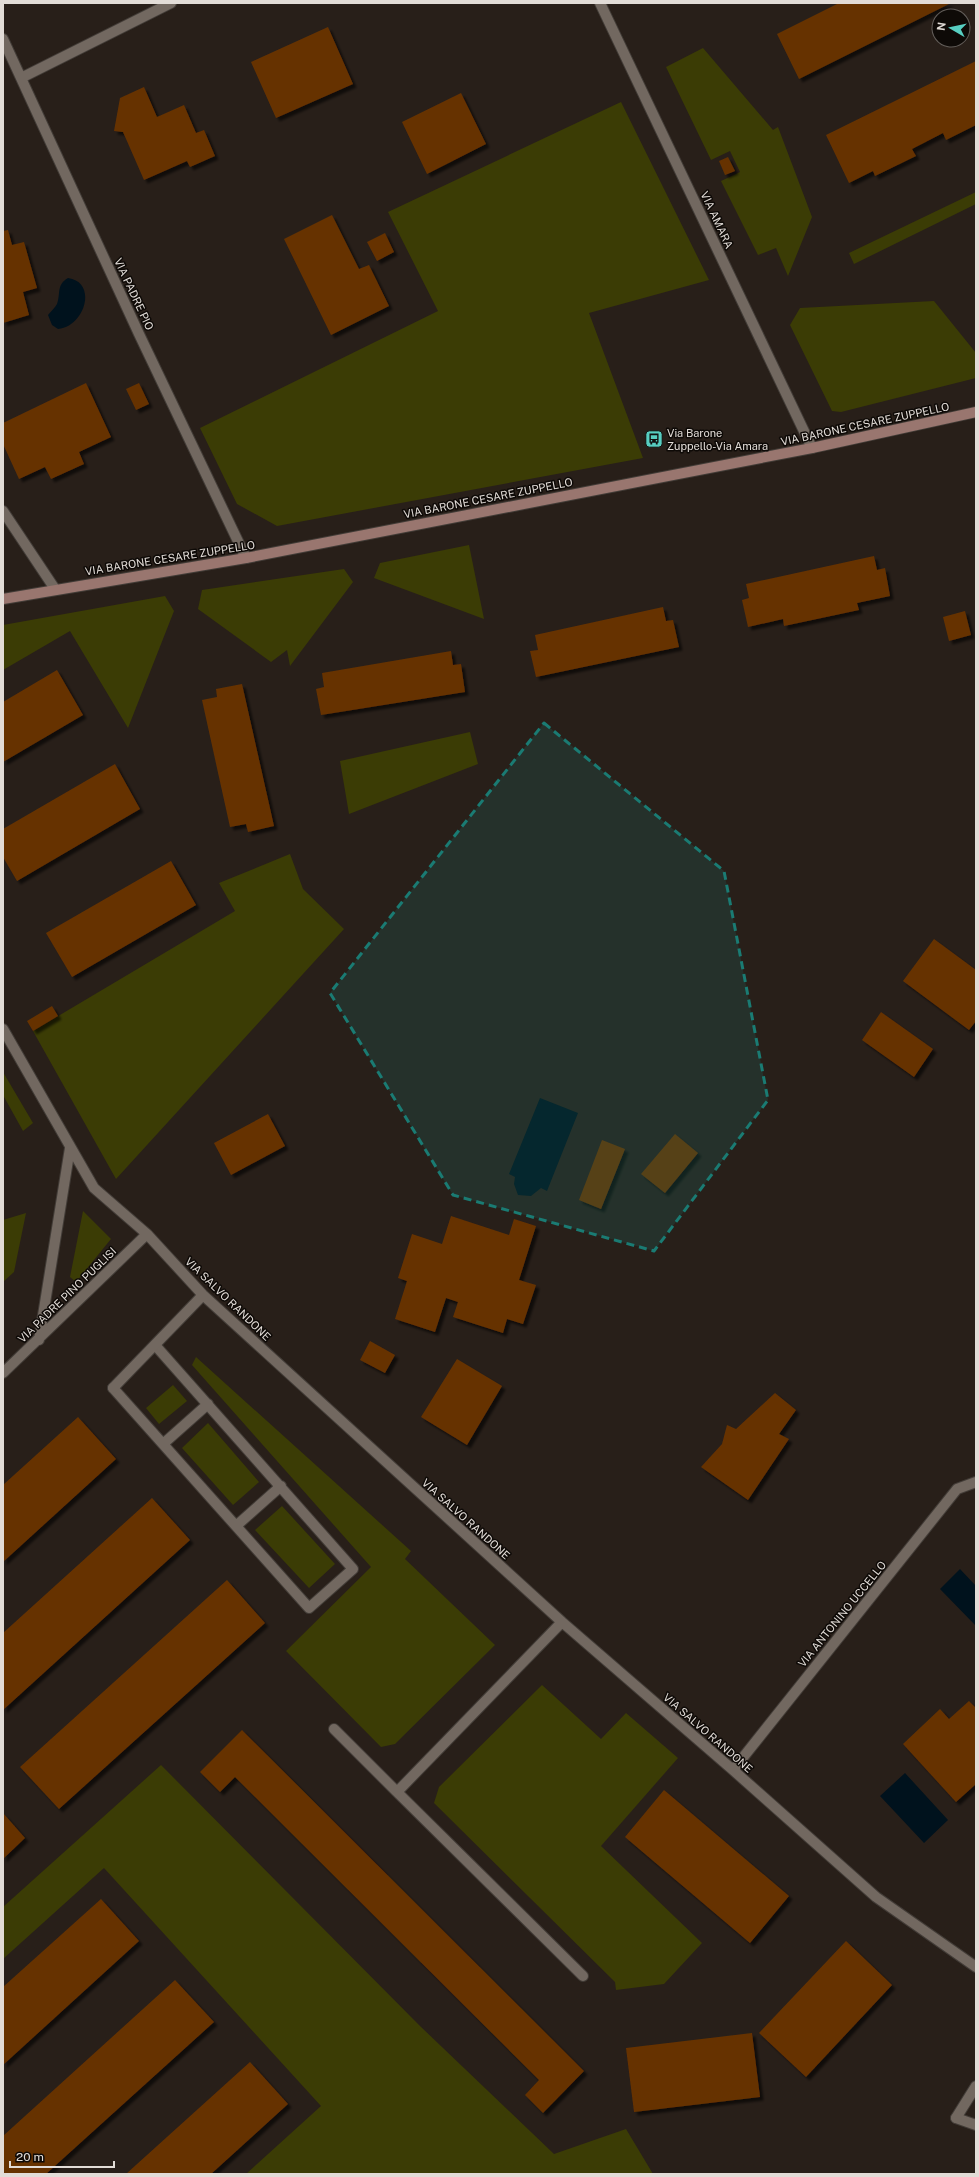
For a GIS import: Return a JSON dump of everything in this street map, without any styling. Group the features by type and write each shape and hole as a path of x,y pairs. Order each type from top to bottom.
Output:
{"main road":[{"name":"VIA BARONE CESARE ZUPPELLO","path":"3,598 246,558 812,448 976,412"}],"street":[{"path":"21,78 171,3"},
{"name":"VIA AMARA","path":"600,3 812,448"},
{"name":"VIA PADRE PIO","path":"3,39 139,334 246,558"},
{"path":"3,511 55,589"},
{"name":"VIA SALVO RANDONE","path":"3,1030 94,1188 147,1234 203,1295 562,1622 733,1770 876,1897 976,1967"},
{"path":"39,1340 70,1148"},
{"name":"VIA PADRE PINO PUGLISI","path":"3,1373 39,1340 147,1234"},
{"path":"155,1345 353,1569 309,1608 113,1388 203,1295"},
{"path":"163,1444 208,1404"},
{"name":"VIA ANTONINO UCCELLO","path":"733,1770 957,1489 976,1482"},
{"path":"236,1526 281,1486"},
{"path":"397,1792 562,1622"},
{"path":"334,1729 583,1976"},
{"path":"976,2086 956,2118 976,2125"}],"highlighted area":[{"path":"544,723 724,871 768,1100 654,1251 453,1195 330,993"}],"shaded area":[{"path":"703,48 773,130 778,127 812,217 788,276 776,248 758,255 721,181 740,172 730,151 711,160 666,67"},
{"path":"621,102 709,280 589,313 643,458 277,526 237,504 200,428 438,311 388,212"},
{"path":"976,192 976,204 854,264 849,253"},
{"path":"934,301 976,353 976,378 841,412 832,411 790,325 800,308"},
{"path":"469,545 484,619 374,578 380,563"},
{"path":"344,569 353,582 290,666 287,650 271,662 198,609 202,590"},
{"path":"165,596 174,611 128,728 70,631 3,670 3,625"},
{"path":"470,732 478,764 349,814 340,761"},
{"path":"290,854 303,889 344,929 116,1179 33,1031 235,911 219,883"},
{"path":"3,1072 33,1123 23,1131 3,1095"},
{"path":"83,1211 111,1239 76,1282 70,1277"},
{"path":"26,1213 14,1272 3,1282 3,1220"},
{"path":"196,1357 411,1551 405,1559 495,1645 395,1744 381,1747 286,1651 371,1567 192,1365"},
{"path":"173,1385 187,1401 159,1424 146,1408"},
{"path":"208,1423 259,1482 233,1505 182,1448"},
{"path":"282,1506 335,1564 309,1588 255,1530"},
{"path":"542,1685 601,1739 626,1713 678,1758 601,1846 702,1943 664,1984 616,1990 615,1982 434,1803 439,1787"},
{"path":"161,1765 420,2026 554,2154 626,2129 653,2174 246,2174 321,2106 104,1868 3,1959 3,1907"}],"water":[{"path":"68,278 77,281 83,287 85,295 84,304 81,313 75,321 58,329 52,325 48,315 57,304 60,286"},
{"path":"540,1098 578,1113 547,1191 541,1188 531,1196 518,1195 514,1184 515,1177 509,1174"},
{"path":"960,1569 976,1586 976,1626 940,1589"},
{"path":"905,1773 948,1820 924,1843 880,1796"}],"building":[{"path":"839,3 951,3 941,8 931,8 931,13 799,79 777,34"},
{"path":"328,27 353,84 276,118 251,62"},
{"path":"976,61 976,125 946,140 943,133 912,149 916,156 875,176 873,171 849,183 826,135"},
{"path":"144,87 157,117 184,105 196,133 204,130 215,156 190,167 187,161 144,180 123,132 114,131 120,98"},
{"path":"461,93 486,144 427,174 402,122"},
{"path":"728,157 735,171 725,175 719,161"},
{"path":"332,215 359,269 369,265 389,306 331,335 284,239"},
{"path":"8,230 12,245 24,242 37,288 23,292 29,315 3,323 3,231"},
{"path":"385,233 394,252 377,261 367,242"},
{"path":"86,383 111,437 79,452 84,464 51,479 45,467 19,479 3,444 3,423"},
{"path":"139,383 149,404 136,410 126,389"},
{"path":"874,556 877,570 885,568 890,596 857,603 859,610 784,626 783,619 748,627 742,600 749,598 746,584"},
{"path":"663,607 666,621 673,620 679,647 536,677 530,651 538,650 535,635"},
{"path":"965,611 971,635 949,641 943,617"},
{"path":"451,651 453,665 461,664 465,692 321,715 316,689 324,687 322,673"},
{"path":"57,670 83,715 3,762 3,702"},
{"path":"242,684 274,826 248,832 246,824 230,827 202,700 217,697 216,689"},
{"path":"115,764 140,809 17,881 3,857 3,829"},
{"path":"171,861 196,905 72,977 46,933"},
{"path":"934,939 976,970 976,1021 969,1030 903,981"},
{"path":"52,1006 58,1016 33,1031 27,1021"},
{"path":"881,1012 933,1049 914,1077 862,1040"},
{"path":"268,1114 285,1146 231,1175 214,1143"},
{"path":"675,1134 698,1153 665,1193 641,1174"},
{"path":"602,1140 625,1149 601,1209 579,1200"},
{"path":"451,1216 509,1235 514,1219 536,1226 519,1280 536,1285 523,1324 507,1319 503,1333 453,1317 458,1302 446,1298 435,1332 395,1319 407,1281 398,1278 412,1234 442,1244"},
{"path":"370,1341 395,1355 385,1373 360,1360"},
{"path":"457,1359 502,1386 467,1445 421,1417"},
{"path":"775,1393 796,1410 779,1434 789,1439 748,1500 701,1467 722,1444 727,1425 736,1429"},
{"path":"78,1417 116,1459 3,1562 3,1485"},
{"path":"152,1498 190,1540 3,1710 3,1633"},
{"path":"227,1580 265,1623 59,1809 20,1767"},
{"path":"969,1701 976,1708 976,1784 956,1802 903,1744 940,1709 949,1719"},
{"path":"242,1730 584,2071 543,2113 525,2095 539,2080 235,1777 220,1792 200,1772"},
{"path":"664,1790 789,1896 750,1943 625,1837"},
{"path":"3,1813 25,1838 3,1859"},
{"path":"101,1899 139,1941 3,2065 3,1987"},
{"path":"846,1941 892,1985 806,2077 759,2033"},
{"path":"175,1980 214,2022 46,2174 3,2174 3,2136"},
{"path":"752,2033 760,2097 634,2112 626,2048"},
{"path":"250,2062 288,2104 211,2174 126,2174"}],"place":[{"name":"Via Barone Zuppello-Via Amara","path":"654,439"}]}
